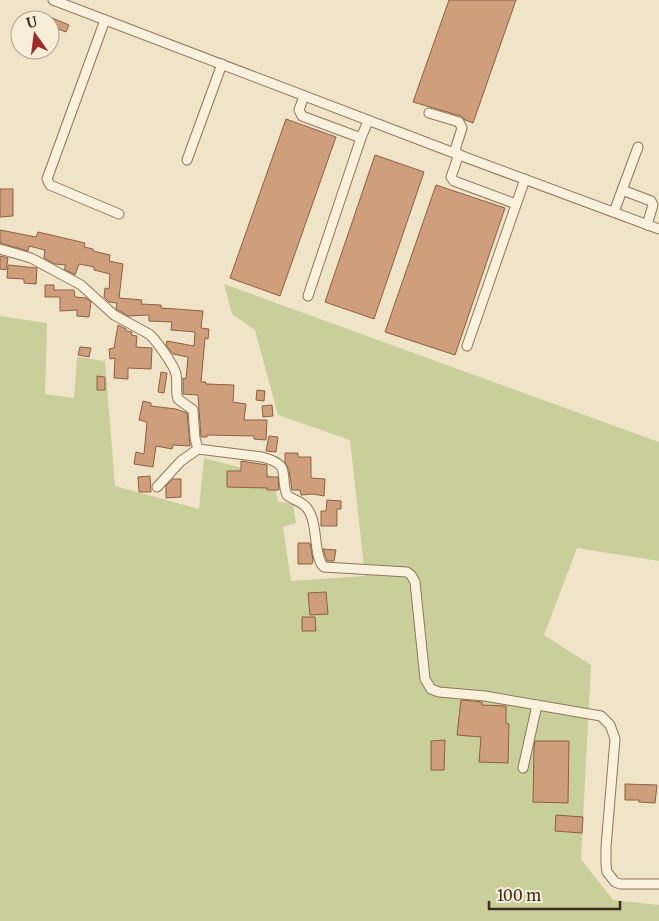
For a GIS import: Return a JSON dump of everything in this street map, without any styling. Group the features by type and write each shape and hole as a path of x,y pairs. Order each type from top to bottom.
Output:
{"street":[{"path":"53,0 659,229"},
{"path":"105,20 47,179 50,185 119,214"},
{"path":"187,160 222,64"},
{"path":"304,96 299,110 302,116 361,138"},
{"path":"429,113 459,122 461,125 462,128 451,177 454,181 516,204"},
{"path":"308,296 368,120"},
{"path":"614,212 638,147"},
{"path":"467,346 525,179"},
{"path":"622,190 651,201 653,205 652,211 647,224"},
{"path":"0,249 31,258 81,285 114,316 153,338 176,372 178,399 193,410 198,450"},
{"path":"157,487 182,461 198,450 272,459 279,464 285,475 287,496 306,506 315,527 319,560 324,567 407,572 411,575 415,582 425,679 431,689 439,692 485,696 601,716 610,725 615,739 606,847 607,872 615,882 620,884 659,884"},
{"path":"523,768 537,705"}],"green space":[{"path":"224,284 659,442 659,561 577,548 544,635 591,665 581,859 613,900 659,905 659,921 0,921 0,316 47,323 45,394 74,398 77,357 105,361 115,486 199,509 204,458 273,476 278,502 293,503 296,523 283,527 291,581 365,576 350,440 278,415 255,330 232,314"}],"building":[{"path":"449,0 516,0 473,123 461,116 413,102"},
{"path":"60,21 69,25 66,32 60,30"},
{"path":"286,119 336,137 280,296 230,278"},
{"path":"375,155 424,172 374,319 325,302"},
{"path":"436,185 505,208 455,355 385,332"},
{"path":"0,189 13,189 13,216 0,217"},
{"path":"0,230 36,237 38,232 85,243 84,247 110,255 109,261 123,264 119,298 142,300 141,304 161,305 161,308 203,311 201,328 209,329 208,339 205,338 201,382 206,382 206,384 234,385 233,402 246,404 244,420 267,420 266,440 254,439 254,436 207,435 207,437 201,437 198,395 183,394 183,378 186,379 188,357 173,354 166,345 167,341 194,346 195,332 171,330 172,322 149,321 149,315 128,316 116,309 117,303 109,302 104,297 105,288 109,289 110,274 94,270 94,267 79,264 75,275 64,269 66,265 55,264 44,258 45,250 29,246 28,251 0,243"},
{"path":"0,256 8,258 6,270 0,269"},
{"path":"8,265 37,268 36,284 24,283 24,279 7,278"},
{"path":"45,285 54,285 54,290 74,290 75,297 86,298 91,302 89,317 77,316 77,310 60,311 60,297 45,297"},
{"path":"118,325 126,329 126,331 132,332 131,335 137,336 136,347 152,348 151,369 128,368 128,379 114,378 115,358 110,359 109,349 114,348"},
{"path":"80,347 91,348 89,357 78,355"},
{"path":"161,372 167,373 164,393 158,392"},
{"path":"97,376 105,377 105,390 97,390"},
{"path":"257,390 265,391 264,401 256,400"},
{"path":"143,401 151,403 151,406 176,409 187,413 190,446 173,445 172,449 156,446 153,467 134,464 136,452 144,454 147,422 139,420"},
{"path":"272,405 273,416 263,417 262,406"},
{"path":"269,436 278,437 276,452 266,451"},
{"path":"285,453 298,453 298,457 311,457 311,478 325,479 324,496 313,494 301,495 300,490 292,490 289,470 285,462"},
{"path":"241,461 267,465 267,477 278,477 279,490 227,487 227,471 241,471"},
{"path":"150,476 151,492 139,492 138,477"},
{"path":"173,479 181,479 181,497 166,498 166,486"},
{"path":"327,500 341,501 341,509 337,509 337,526 321,526 321,511 326,511"},
{"path":"298,543 310,543 312,564 298,564"},
{"path":"323,549 336,550 334,561 327,561"},
{"path":"326,592 328,614 310,615 308,593"},
{"path":"302,617 315,617 316,631 302,631"},
{"path":"461,700 482,702 482,705 506,706 506,723 509,724 508,763 479,762 481,737 457,735"},
{"path":"445,740 444,770 431,770 431,741"},
{"path":"535,741 569,741 568,803 533,802"},
{"path":"625,784 657,785 655,803 625,800"},
{"path":"556,815 583,817 582,833 555,831"}]}
